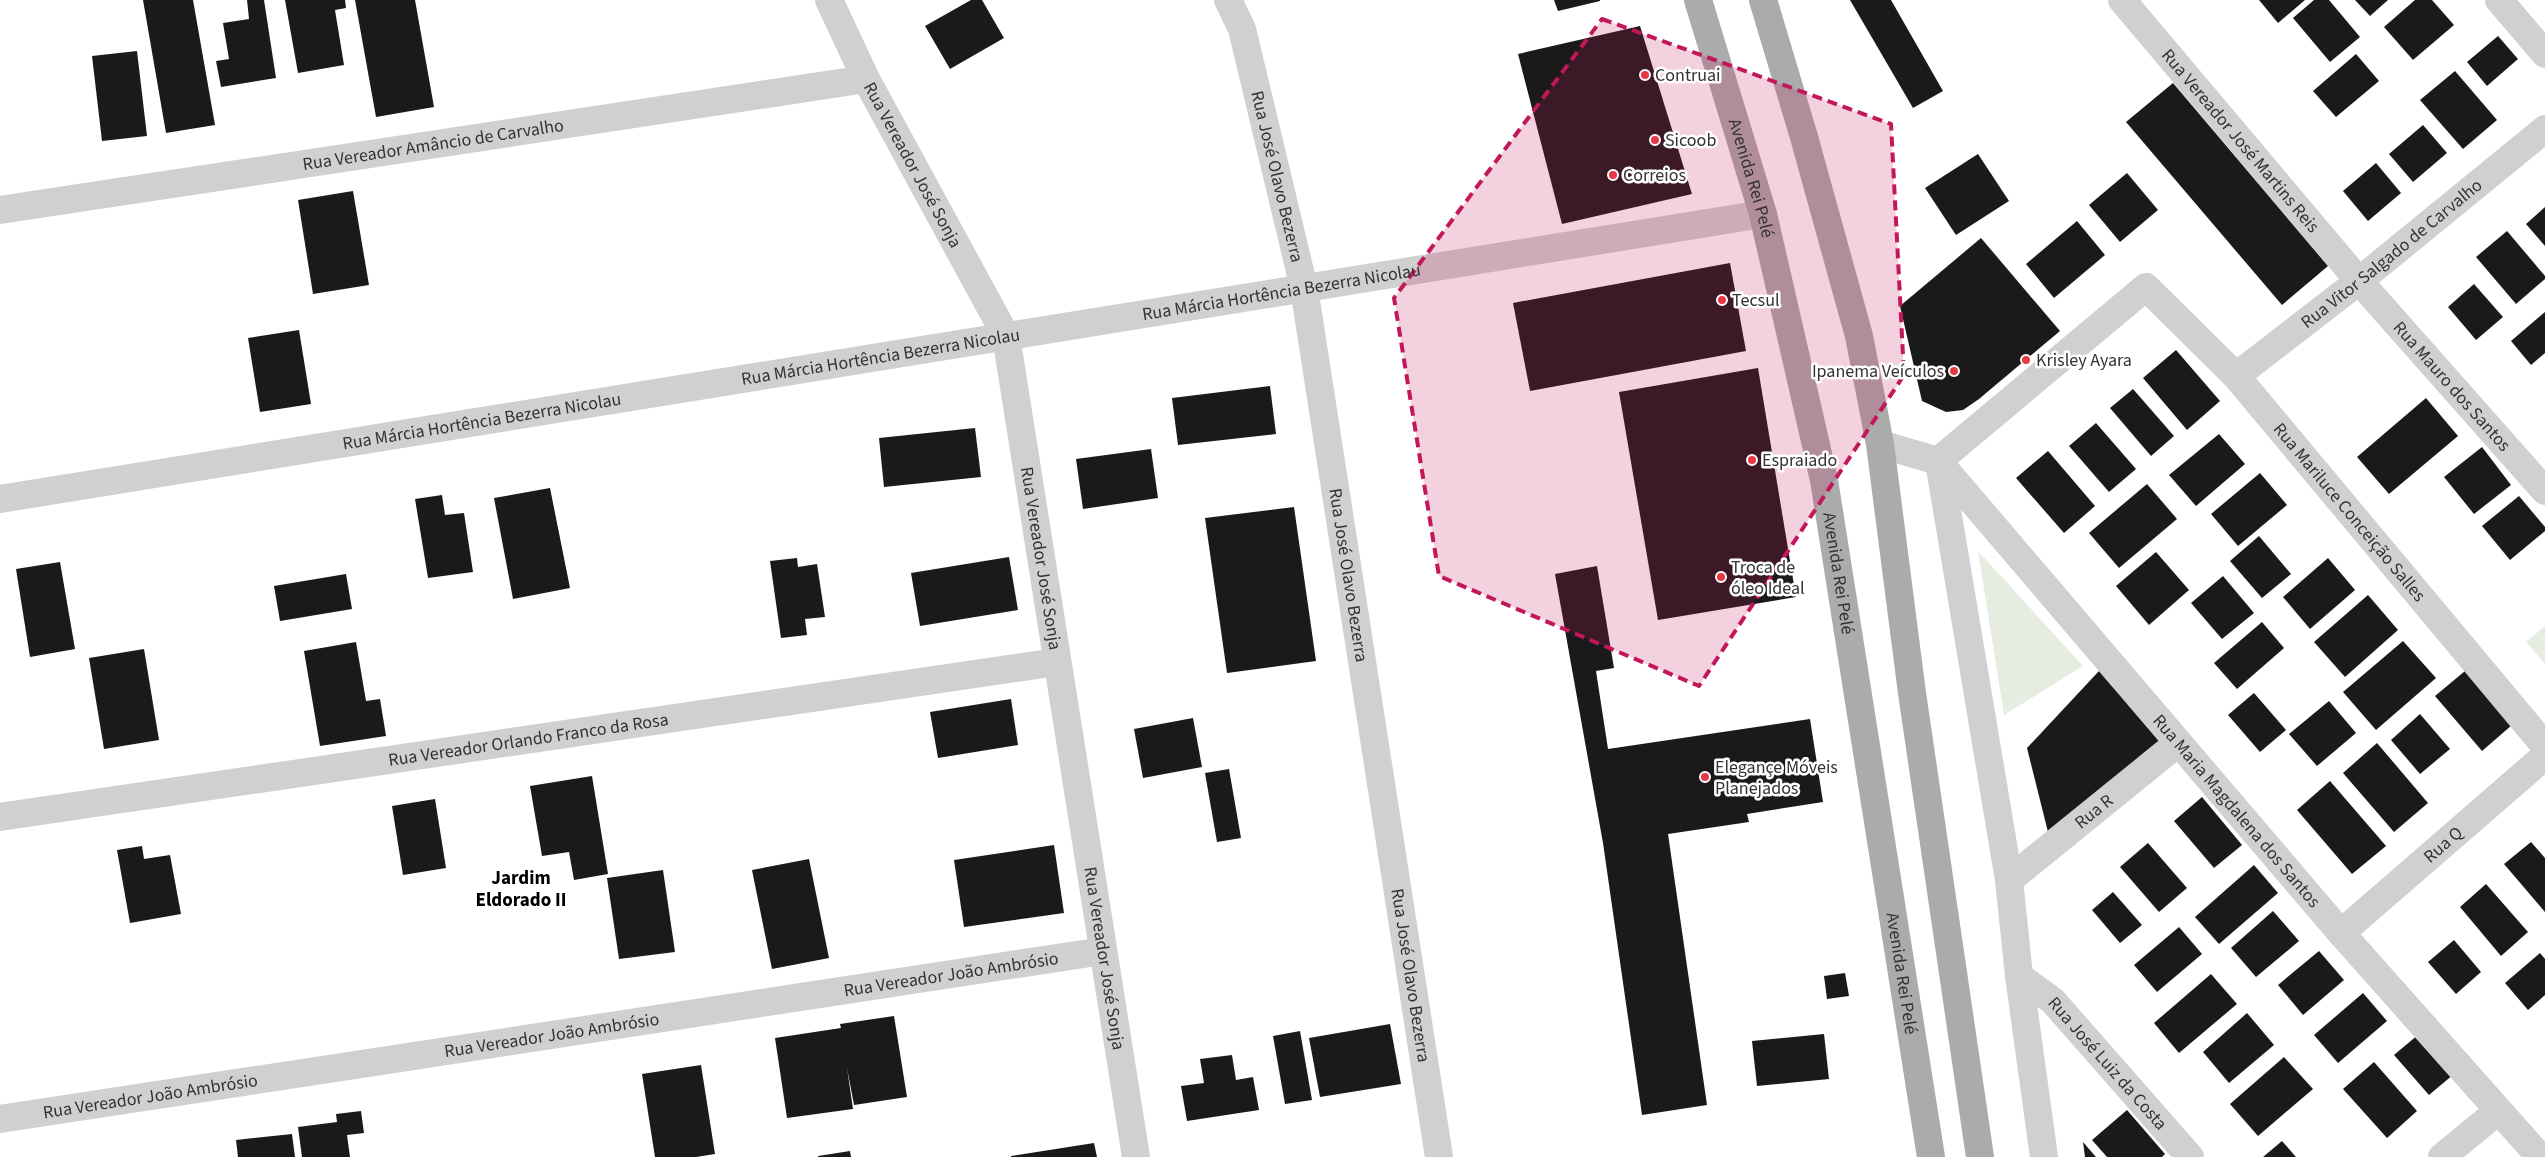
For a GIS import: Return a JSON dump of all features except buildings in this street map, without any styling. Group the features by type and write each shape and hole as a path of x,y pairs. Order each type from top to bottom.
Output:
{"main road":[{"name":"Avenida Rei Pelé","path":"1698,0 1763,214 1824,480 1931,1157"},
{"path":"1764,0 1859,336 1880,444 1912,693 1980,1157"}],"street":[{"name":"Rua Vereador José Sonja","path":"829,0 866,78 1006,336 1136,1157"},
{"name":"Rua José Olavo Bezerra","path":"1228,0 1242,29 1304,288 1439,1157"},
{"name":"Rua Vereador José Martins Reis","path":"2122,0 2359,281"},
{"path":"2498,0 2545,54"},
{"name":"Rua Vereador Amâncio de Carvalho","path":"0,210 866,78"},
{"name":"Rua Vitor Salgado de Carvalho","path":"2236,376 2359,281 2545,129"},
{"name":"Rua Márcia Hortência Bezerra Nicolau","path":"0,499 1763,214"},
{"name":"Rua Mauro dos Santos","path":"2359,281 2545,491"},
{"name":"Rua Mariluce Conceição Salles","path":"1938,461 2146,287 2236,376 2545,746"},
{"path":"1880,444 1938,461 2009,880 2019,976 2044,1157"},
{"name":"Rua Maria Magdalena dos Santos","path":"1938,461 2341,933 2540,1157"},
{"name":"Rua Vereador Orlando Franco da Rosa","path":"0,817 1058,662"},
{"name":"Rua R","path":"2009,880 2178,742"},
{"name":"Rua Q","path":"2341,933 2545,756"},
{"name":"Rua Vereador João Ambrósio","path":"0,1119 1103,951"},
{"name":"Rua José Luiz da Costa","path":"2019,976 2053,1001 2190,1157"},
{"path":"2442,1157 2498,1111"}],"highlighted area":[{"path":"1602,19 1891,124 1904,375 1699,686 1439,576 1394,298"}],"shaded area":[{"path":"1978,551 2083,666 2004,715"},
{"path":"2545,626 2545,664 2526,642"}],"place":[{"name":"Contruai","path":"1645,75"},
{"name":"Sicoob","path":"1655,140"},
{"name":"Correios","path":"1613,175"},
{"name":"Tecsul","path":"1722,300"},
{"name":"Krisley Ayara","path":"2026,360"},
{"name":"Ipanema Veículos","path":"1954,371"},
{"name":"Espraiado","path":"1752,460"},
{"name":"Troca de óleo Ideal","path":"1721,577"},
{"name":"Elegançe Móveis Planejados","path":"1705,777"}],"district":[{"name":"Jardim Eldorado II","path":"521,888"}]}
